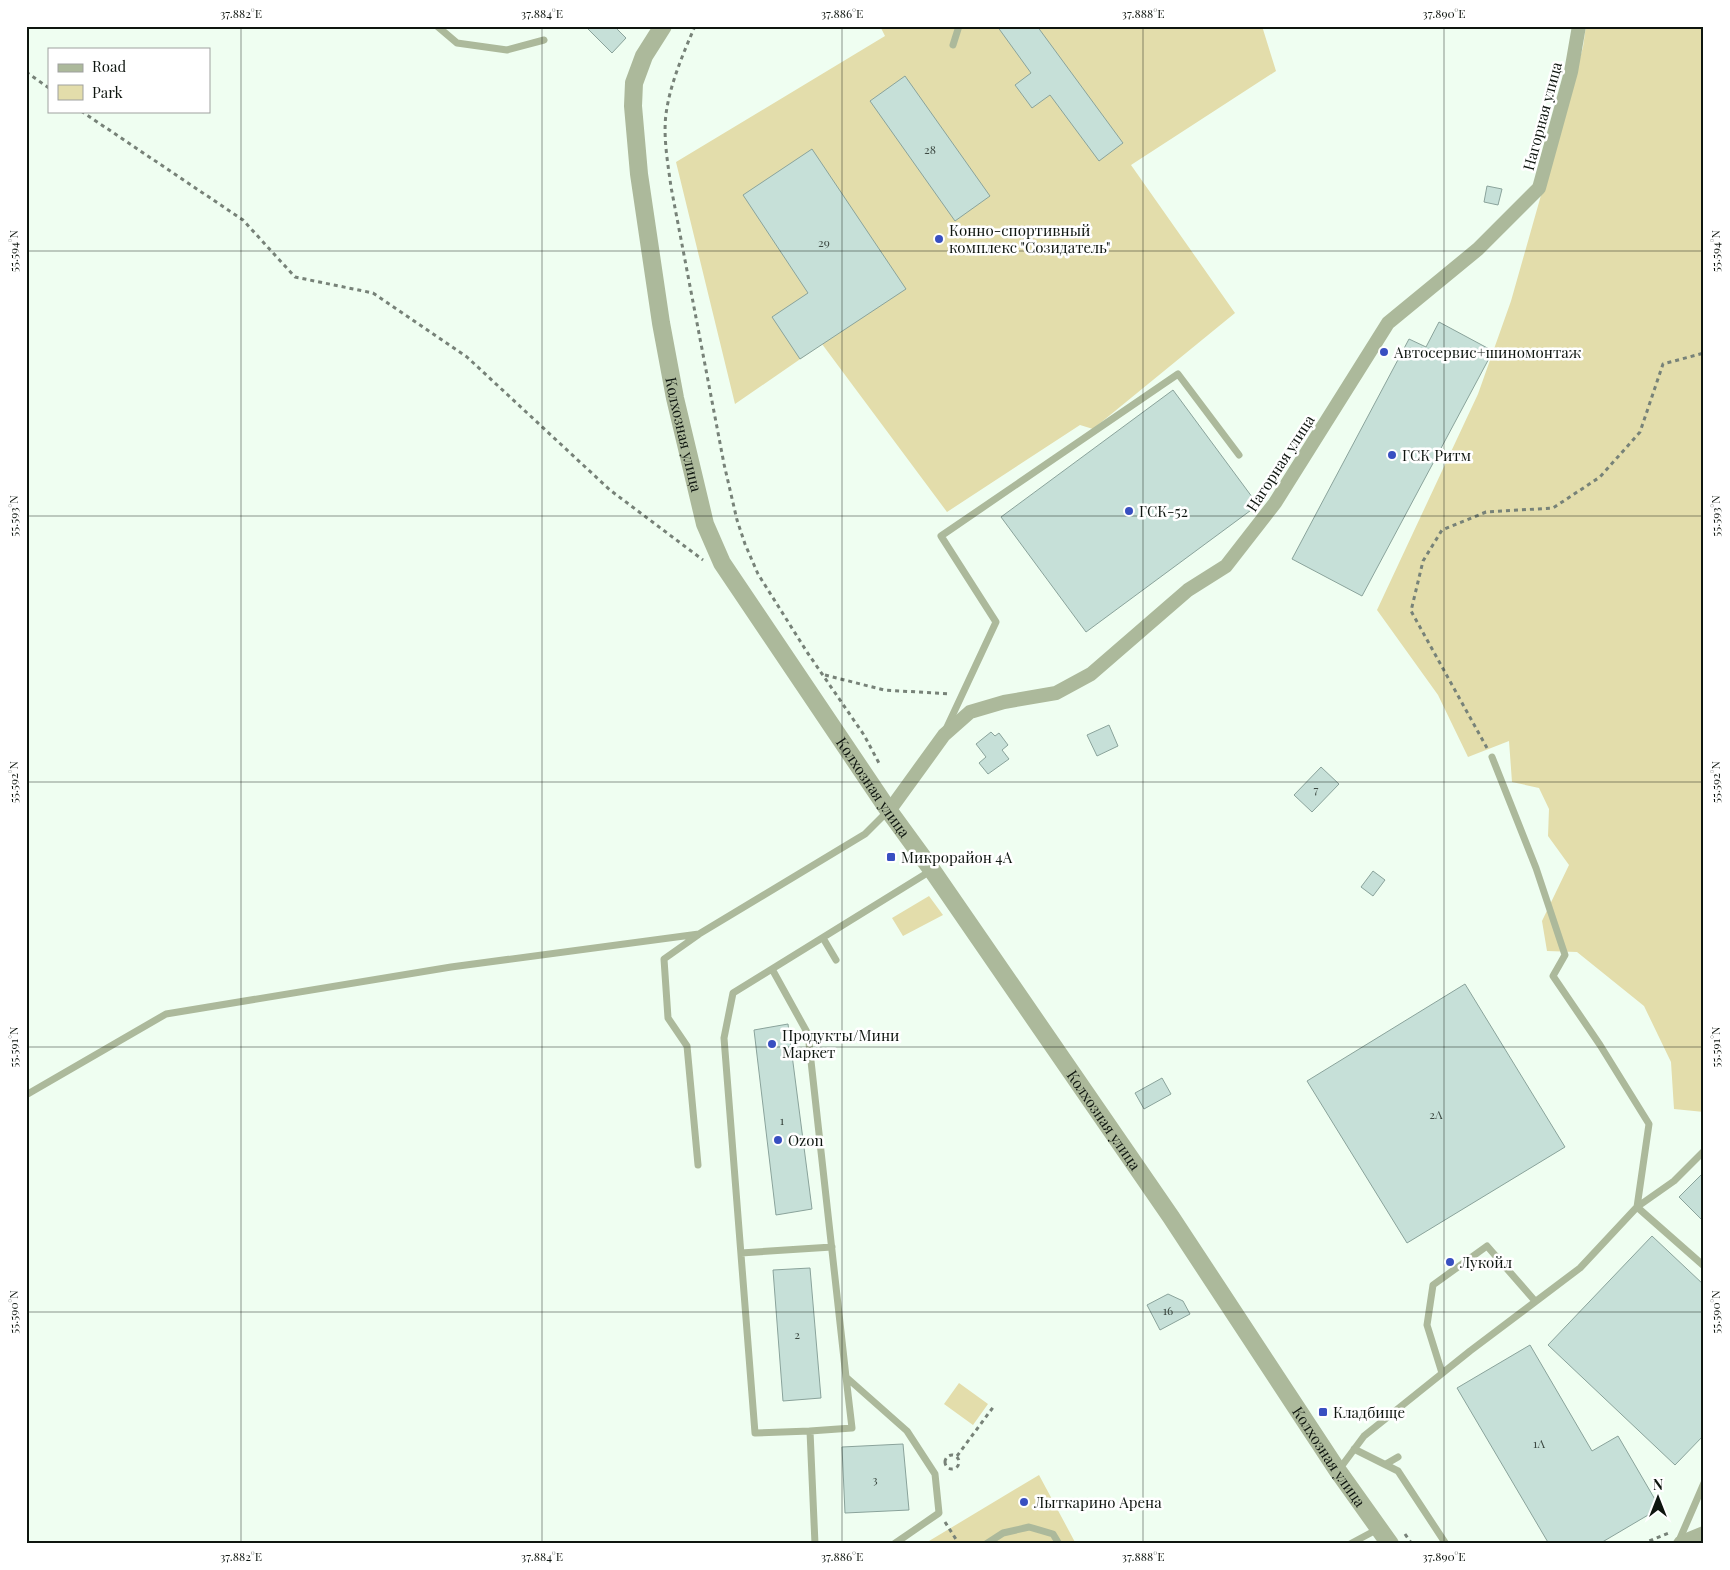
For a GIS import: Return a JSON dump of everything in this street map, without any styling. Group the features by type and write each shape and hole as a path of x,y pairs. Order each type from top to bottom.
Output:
{"street":[{"name":"Колхозная улица","path":"663,26 637,70 634,83 633,106 639,174 661,324 675,398 705,524 722,563 733,583 888,811 932,870 1171,1217 1338,1471 1390,1544"},
{"name":"Нагорная улица","path":"888,811 944,735 970,712 1004,702 1056,693 1091,674 1188,590 1226,566 1275,503 1388,323 1478,249 1539,188 1571,72 1579,26"},
{"path":"1682,1544 1704,1535"}],"lane":[{"path":"437,26 457,43 507,50 544,40"},
{"path":"953,45 958,26"},
{"path":"944,735 996,622 941,536 1178,374 1238,455"},
{"path":"1492,757 1536,868 1564,955 1553,976 1600,1045 1649,1124 1637,1207"},
{"path":"698,1165 687,1046 668,1018 664,959 698,934 865,834 888,811"},
{"path":"772,969 808,1034 852,1428 755,1433 724,1038 733,993 932,870"},
{"path":"26,1095 166,1014 452,967 698,934"},
{"path":"823,938 836,960"},
{"path":"1338,1471 1364,1436 1442,1373 1580,1268 1637,1207 1674,1181 1704,1151"},
{"path":"1637,1207 1704,1266"},
{"path":"1442,1373 1427,1325 1433,1285 1487,1246 1535,1302"},
{"path":"741,1253 832,1247"},
{"path":"846,1377 908,1431 935,1474 939,1513 894,1544"},
{"path":"810,1431 815,1544"},
{"path":"1354,1449 1398,1471 1418,1495 1442,1533 1446,1544"},
{"path":"1386,1464 1398,1457"},
{"path":"1678,1544 1704,1483"},
{"path":"986,1544 1003,1533 1030,1527 1053,1534 1059,1544"},
{"path":"1350,1544 1378,1528"}],"path":[{"path":"695,26 674,82 666,115 666,144 671,187 716,426 736,520 744,544 758,574 864,735 882,769"},
{"path":"26,72 48,87"},
{"path":"82,112 243,220 295,277 372,294 467,358 610,490 710,565"},
{"path":"1492,757 1411,611 1423,561 1442,530 1486,512 1553,508 1600,477 1640,432 1663,364 1704,353"},
{"path":"824,675 884,690 962,696"},
{"path":"957,1456 994,1406"},
{"path":"952,1455 957,1456 959,1463 957,1467 948,1468 945,1465 946,1458 952,1455"},
{"path":"949,1529 959,1544"}],"green space":[{"name":"Конно-спортивный комплекс \"Созидатель\"","path":"880,26 1262,26 1276,71 1131,165 1235,313 1093,429 1080,425 947,512 822,344 735,404 676,162 885,36"},
{"path":"1586,26 1704,26 1704,1112 1674,1109 1671,1062 1644,1006 1577,952 1547,951 1542,921 1569,865 1548,836 1549,809 1539,788 1512,782 1509,741 1468,757 1438,695 1377,610 1478,394 1511,301 1583,47"},
{"path":"929,896 943,915 903,936 892,918"},
{"path":"959,1383 988,1404 973,1425 944,1404"},
{"name":"Лыткарино Арена","path":"1039,1475 1076,1544 924,1544"}],"building":[{"path":"585,26 614,26 626,38 612,53"},
{"path":"997,26 1037,26 1123,143 1099,161 1050,95 1032,108 1015,85 1031,73"},
{"path":"905,76 990,196 955,221 870,101"},
{"path":"812,149 906,289 800,359 772,317 808,293 743,195"},
{"path":"1487,186 1502,189 1498,205 1484,202"},
{"name":"ГСК Ритм","path":"1439,322 1493,351 1362,596 1292,559 1409,339 1426,347"},
{"name":"ГСК-52","path":"1173,390 1258,505 1086,632 1001,517"},
{"path":"1109,725 1118,746 1097,756 1087,735"},
{"path":"991,732 995,736 999,733 1008,745 1002,750 1009,759 988,774 979,763 986,757 976,744"},
{"path":"1321,767 1339,784 1312,812 1294,795"},
{"path":"1373,871 1385,880 1373,896 1361,887"},
{"path":"1465,984 1565,1147 1407,1243 1307,1081"},
{"path":"788,1024 812,1209 776,1215 754,1030"},
{"path":"1162,1078 1171,1094 1144,1109 1135,1093"},
{"path":"1704,1172 1704,1222 1679,1197"},
{"path":"1652,1236 1704,1285 1704,1435 1675,1465 1548,1345"},
{"path":"810,1268 821,1398 783,1401 773,1270"},
{"path":"1168,1294 1183,1301 1190,1314 1160,1330 1147,1305"},
{"path":"1530,1345 1592,1451 1618,1436 1660,1508 1599,1544 1549,1544 1457,1388"},
{"path":"903,1444 909,1510 845,1513 842,1447"}],"place":[{"name":"Конно-спортивный комплекс \"Созидатель\"","path":"939,239"},
{"name":"Автосервис+шиномонтаж","path":"1384,352"},
{"name":"ГСК Ритм","path":"1392,455"},
{"name":"ГСК-52","path":"1129,511"},
{"name":"Микрорайон 4А","path":"891,857"},
{"name":"Продукты/Мини Маркет","path":"772,1044"},
{"name":"Ozon","path":"778,1140"},
{"name":"Лукойл","path":"1450,1262"},
{"name":"Кладбище","path":"1323,1412"},
{"name":"Лыткарино Арена","path":"1024,1502"}]}
